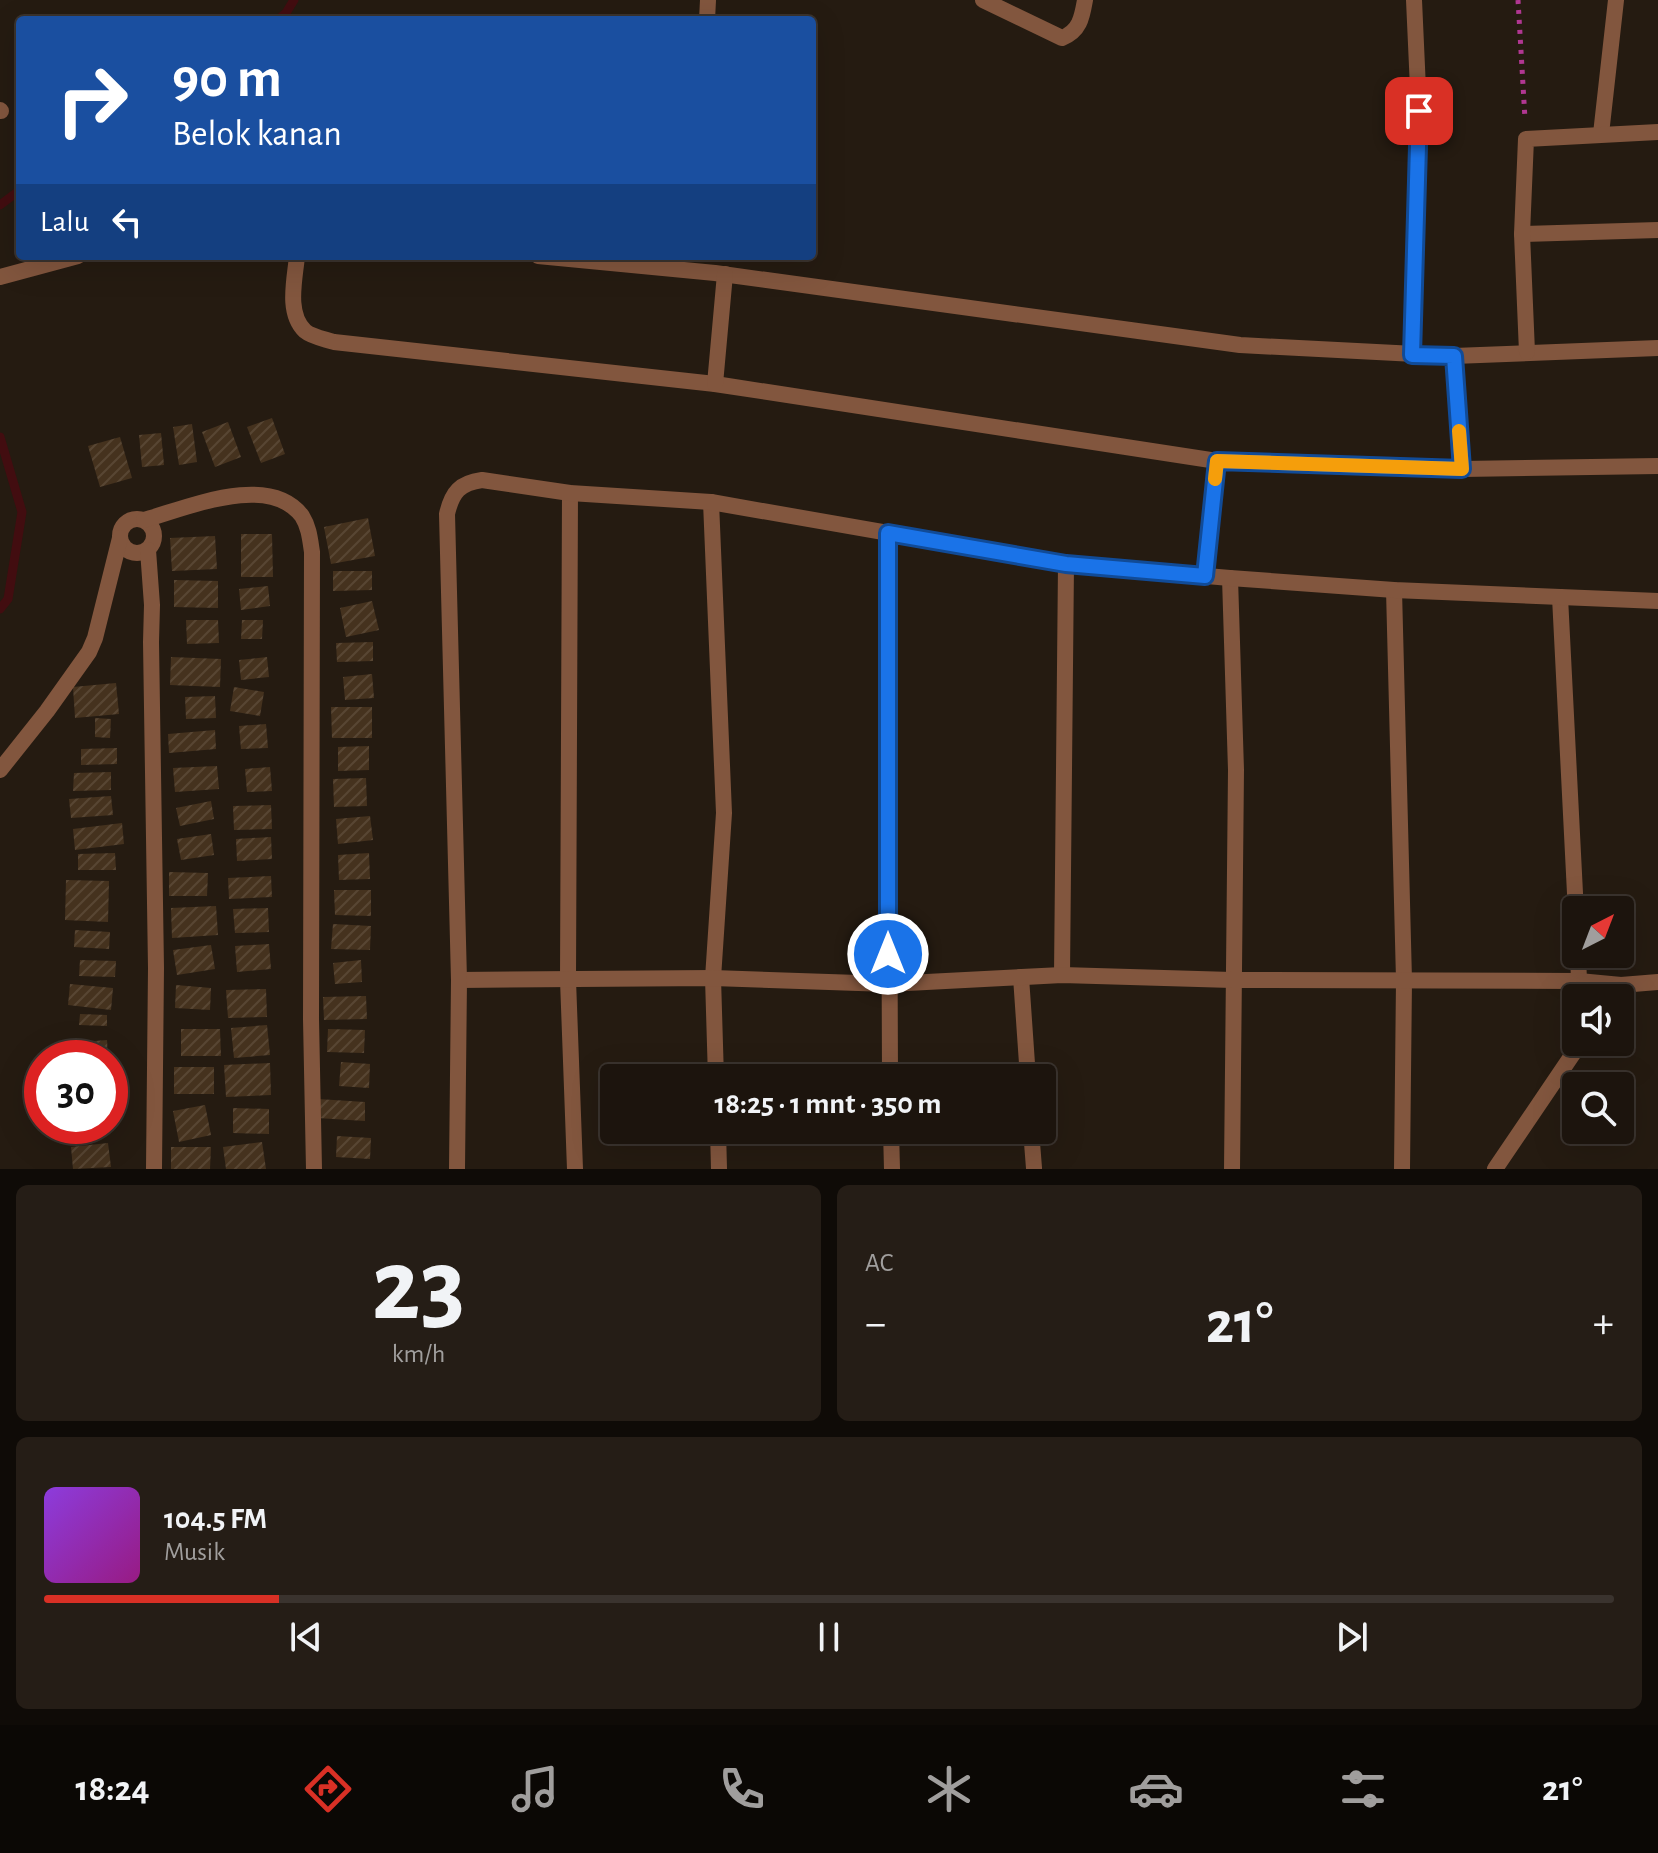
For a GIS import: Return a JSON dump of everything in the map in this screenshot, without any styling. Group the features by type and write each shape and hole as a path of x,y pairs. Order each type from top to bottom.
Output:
{"street":[{"path":"983,0 1062,38 1070,35 1080,24 1085,0"},
{"path":"1412,355 1419,111 1414,0"},
{"path":"1601,134 1616,0"},
{"path":"1527,352 1522,234 1526,139 1658,132"},
{"path":"1522,234 1658,230"},
{"path":"2,276 63,260"},
{"path":"297,260 294,306 298,321 306,332 334,342 715,384 1217,461 1462,469 1658,466"},
{"path":"598,260 719,268 1240,345 1454,356 1658,348"},
{"path":"715,384 719,268"},
{"path":"1454,356 1462,469"},
{"path":"1205,576 1217,461"},
{"path":"457,1169 459,980 447,514 458,489 469,482 482,480 570,493 711,502 1066,564 1394,590 1658,601"},
{"path":"0,770 89,652 121,529 127,522 224,497 256,493 280,500 293,507 303,518 312,552 311,1019 314,1169"},
{"path":"570,493 568,980 575,1169"},
{"path":"711,502 724,813 713,978 716,1064"},
{"path":"120,538 124,547 131,552 148,550 155,534 144,520"},
{"path":"888,533 890,1064"},
{"path":"148,550 152,605 156,968 154,1169"},
{"path":"1062,975 1066,564"},
{"path":"1230,578 1236,770 1232,1169"},
{"path":"1394,590 1404,980 1402,1169"},
{"path":"1560,597 1575,896"},
{"path":"1579,968 1579,981"},
{"path":"459,980 713,978 888,984 1062,975 1232,980 1579,981 1590,984"},
{"path":"1021,977 1027,1064"},
{"path":"1634,987 1658,982"},
{"path":"1495,1169 1572,1056"},
{"path":"718,1144 719,1169"},
{"path":"891,1144 892,1169"},
{"path":"1032,1144 1034,1168"}],"path":[{"path":"1518,0 1526,139"}],"building":[{"path":"272,418 285,454 261,463 247,427"},
{"path":"228,422 241,457 215,467 202,432"},
{"path":"192,424 197,462 179,465 173,427"},
{"path":"161,433 164,465 142,467 139,435"},
{"path":"120,437 132,478 100,487 88,446"},
{"path":"368,518 375,556 331,564 324,527"},
{"path":"241,534 272,534 273,577 241,577"},
{"path":"215,536 217,569 172,571 170,538"},
{"path":"333,571 372,571 372,590 333,591"},
{"path":"174,580 218,581 218,608 174,607"},
{"path":"268,586 270,606 241,610 239,589"},
{"path":"372,601 379,630 346,637 340,608"},
{"path":"186,620 218,620 219,643 187,644"},
{"path":"242,620 263,620 262,639 241,639"},
{"path":"373,642 373,661 337,662 336,643"},
{"path":"171,657 221,659 220,687 170,685"},
{"path":"267,657 269,677 241,680 239,660"},
{"path":"372,674 374,698 345,700 343,677"},
{"path":"116,683 119,714 75,718 73,687"},
{"path":"234,687 264,692 260,716 230,711"},
{"path":"215,696 216,718 186,719 185,697"},
{"path":"331,707 372,707 372,738 332,738"},
{"path":"95,718 111,719 110,738 95,737"},
{"path":"266,724 268,748 241,749 239,726"},
{"path":"215,730 216,749 169,753 168,734"},
{"path":"369,746 369,770 338,771 338,747"},
{"path":"117,748 117,764 81,765 81,749"},
{"path":"217,766 219,789 175,792 173,768"},
{"path":"270,767 272,791 247,792 245,769"},
{"path":"111,772 111,790 73,791 74,773"},
{"path":"366,778 367,806 334,807 333,779"},
{"path":"111,796 113,815 71,818 69,799"},
{"path":"211,801 214,819 180,826 176,808"},
{"path":"271,805 272,829 234,830 233,806"},
{"path":"370,816 373,840 338,844 336,819"},
{"path":"122,823 124,844 75,850 73,829"},
{"path":"211,834 214,855 181,860 177,839"},
{"path":"271,837 272,859 237,861 236,839"},
{"path":"115,853 116,870 78,870 78,854"},
{"path":"369,853 370,879 339,880 338,855"},
{"path":"169,872 208,873 207,896 169,896"},
{"path":"271,876 272,897 229,899 228,878"},
{"path":"66,880 109,881 108,922 65,920"},
{"path":"334,890 371,890 371,916 335,915"},
{"path":"216,906 218,935 172,938 171,908"},
{"path":"268,908 269,932 235,933 233,909"},
{"path":"333,924 371,926 370,950 331,949"},
{"path":"75,930 110,932 109,949 74,947"},
{"path":"269,944 271,969 237,972 235,946"},
{"path":"211,945 215,969 177,975 173,950"},
{"path":"80,960 116,961 115,977 79,976"},
{"path":"361,960 362,982 335,984 333,963"},
{"path":"70,984 113,988 111,1010 68,1005"},
{"path":"176,985 211,988 210,1010 175,1008"},
{"path":"266,989 267,1017 228,1018 226,990"},
{"path":"366,996 367,1019 324,1020 323,997"},
{"path":"80,1014 107,1015 107,1026 79,1025"},
{"path":"267,1025 270,1055 234,1058 231,1028"},
{"path":"181,1029 220,1029 221,1056 181,1056"},
{"path":"328,1029 365,1030 364,1053 327,1052"},
{"path":"341,1062 370,1064 369,1088 339,1086"},
{"path":"270,1063 271,1095 226,1097 224,1065"},
{"path":"174,1067 214,1067 214,1094 174,1094"},
{"path":"318,1099 365,1102 365,1121 317,1118"},
{"path":"205,1105 211,1135 179,1142 173,1111"},
{"path":"233,1108 269,1109 269,1134 233,1133"},
{"path":"337,1136 371,1138 370,1159 336,1157"},
{"path":"262,1142 266,1169 226,1169 223,1147"},
{"path":"108,1144 111,1167 73,1169 71,1147"},
{"path":"171,1147 211,1147 210,1169 171,1169"}],"waterway":[{"path":"283,16 294,0"},
{"path":"0,205 16,193"},
{"path":"0,437 22,512 8,599 0,609"}],"slow traffic":[{"path":"1215,479 1217,461 1462,469 1459,431"}],"route":[{"path":"888,954 888,533 1066,564 1205,576 1217,461 1462,469 1454,356 1412,355 1419,111"}]}
